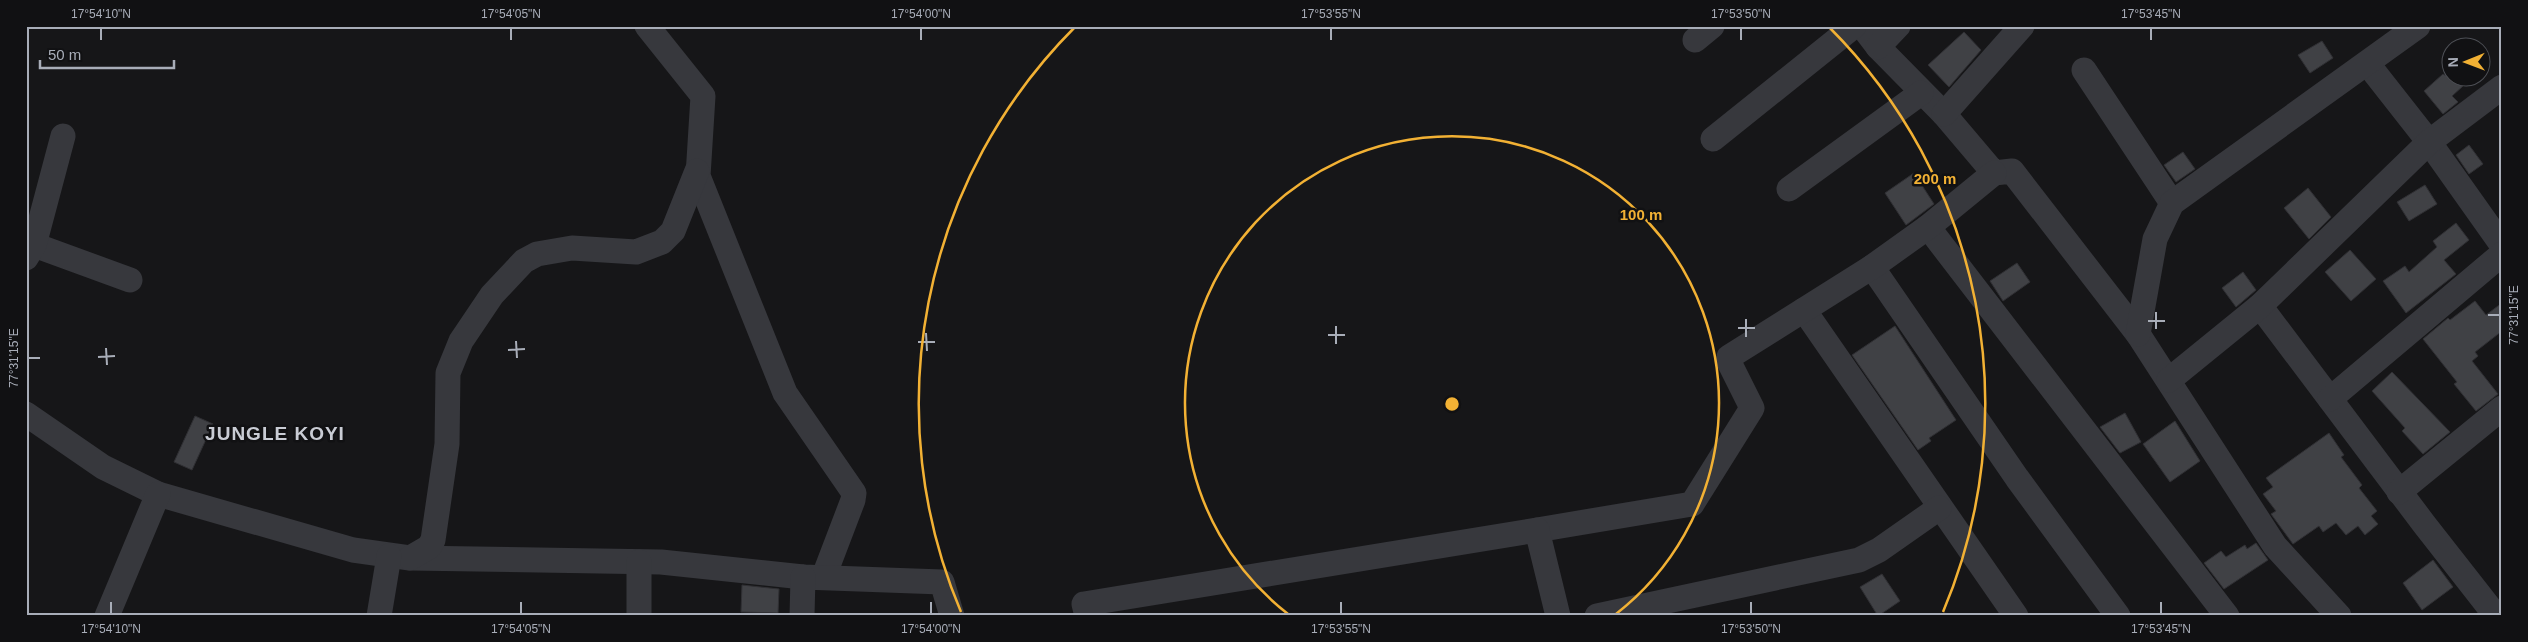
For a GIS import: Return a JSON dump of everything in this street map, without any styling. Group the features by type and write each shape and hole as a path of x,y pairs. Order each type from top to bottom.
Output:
{"street":[{"path":"400,557 429,547 434,540 447,444 449,368 461,341 492,295 524,261 537,254 572,248 636,252 662,242 673,231 697,171 703,96 647,26"},
{"path":"1713,139 1854,26"},
{"path":"1862,26 1878,47 1921,93 1944,114 1994,173"},
{"path":"1878,47 1898,26"},
{"path":"1944,114 2022,26"},
{"path":"2138,334 2155,239 2172,203 2418,26"},
{"path":"2366,63 2429,142 2502,245"},
{"path":"2084,70 2172,203"},
{"path":"2169,380 2260,306 2429,142 2502,87"},
{"path":"1788,189 1921,93"},
{"path":"63,136 29,248 130,280"},
{"path":"697,171 785,393 854,493 853,500 814,576 802,616"},
{"path":"1087,616 1084,604 1692,504 1752,408 1729,362 1729,357 1872,267 1928,227 1994,173 2012,171 2138,334 2275,546 2339,616"},
{"path":"1928,227 2227,616"},
{"path":"2330,399 2502,254"},
{"path":"1872,267 2017,478 2118,616"},
{"path":"2260,306 2399,492 2496,616"},
{"path":"1804,310 1939,508 2016,616"},
{"path":"2399,492 2502,408"},
{"path":"26,414 103,467 158,494 353,550 400,557 639,562 814,576 942,582 952,616"},
{"path":"108,616 158,494"},
{"path":"1597,616 1859,560 1879,550 1939,508"},
{"path":"1537,530 1558,616"},
{"path":"379,616 400,557"},
{"path":"639,562 639,616"}],"building":[{"path":"1964,32 1981,50 1949,87 1928,65"},
{"path":"2322,41 2333,58 2310,73 2298,55"},
{"path":"2440,77 2440,88 2461,88 2452,96 2458,102 2443,114 2424,91"},
{"path":"2469,145 2483,164 2469,174 2456,155"},
{"path":"2183,152 2195,169 2176,182 2164,165"},
{"path":"1914,173 1934,204 1906,225 1885,193"},
{"path":"2425,185 2437,204 2409,221 2397,202"},
{"path":"2308,188 2331,217 2309,239 2284,208"},
{"path":"2456,223 2469,240 2444,260 2456,274 2406,313 2383,281 2405,266 2409,272 2437,247 2433,241"},
{"path":"2350,250 2376,279 2351,301 2325,272"},
{"path":"2017,263 2030,282 2003,301 1990,281"},
{"path":"2243,272 2256,290 2236,307 2222,288"},
{"path":"2475,301 2486,315 2502,303 2502,331 2475,352 2478,356 2472,361 2498,394 2476,411 2454,384 2457,382 2423,339 2448,318 2450,320"},
{"path":"1895,326 1956,420 1929,438 1931,441 1918,450 1852,355"},
{"path":"2392,372 2450,432 2423,454 2402,431 2405,428 2372,391"},
{"path":"2125,413 2141,442 2120,453 2100,427"},
{"path":"195,416 213,424 192,470 174,462"},
{"path":"2175,421 2200,461 2170,482 2143,444"},
{"path":"2329,433 2344,455 2341,457 2362,485 2359,488 2377,511 2371,516 2378,524 2365,535 2358,526 2346,535 2336,523 2323,532 2319,526 2293,544 2271,514 2276,511 2263,494 2273,487 2266,478"},
{"path":"2256,543 2268,560 2224,589 2204,563 2221,551 2226,557 2245,545 2247,549"},
{"path":"2433,560 2453,587 2422,610 2403,583"},
{"path":"1882,574 1900,601 1878,616 1860,587"},
{"path":"742,585 779,589 778,613 741,612"}],"district":[{"name":"JUNGLE KOYI","path":"275,433"}]}
